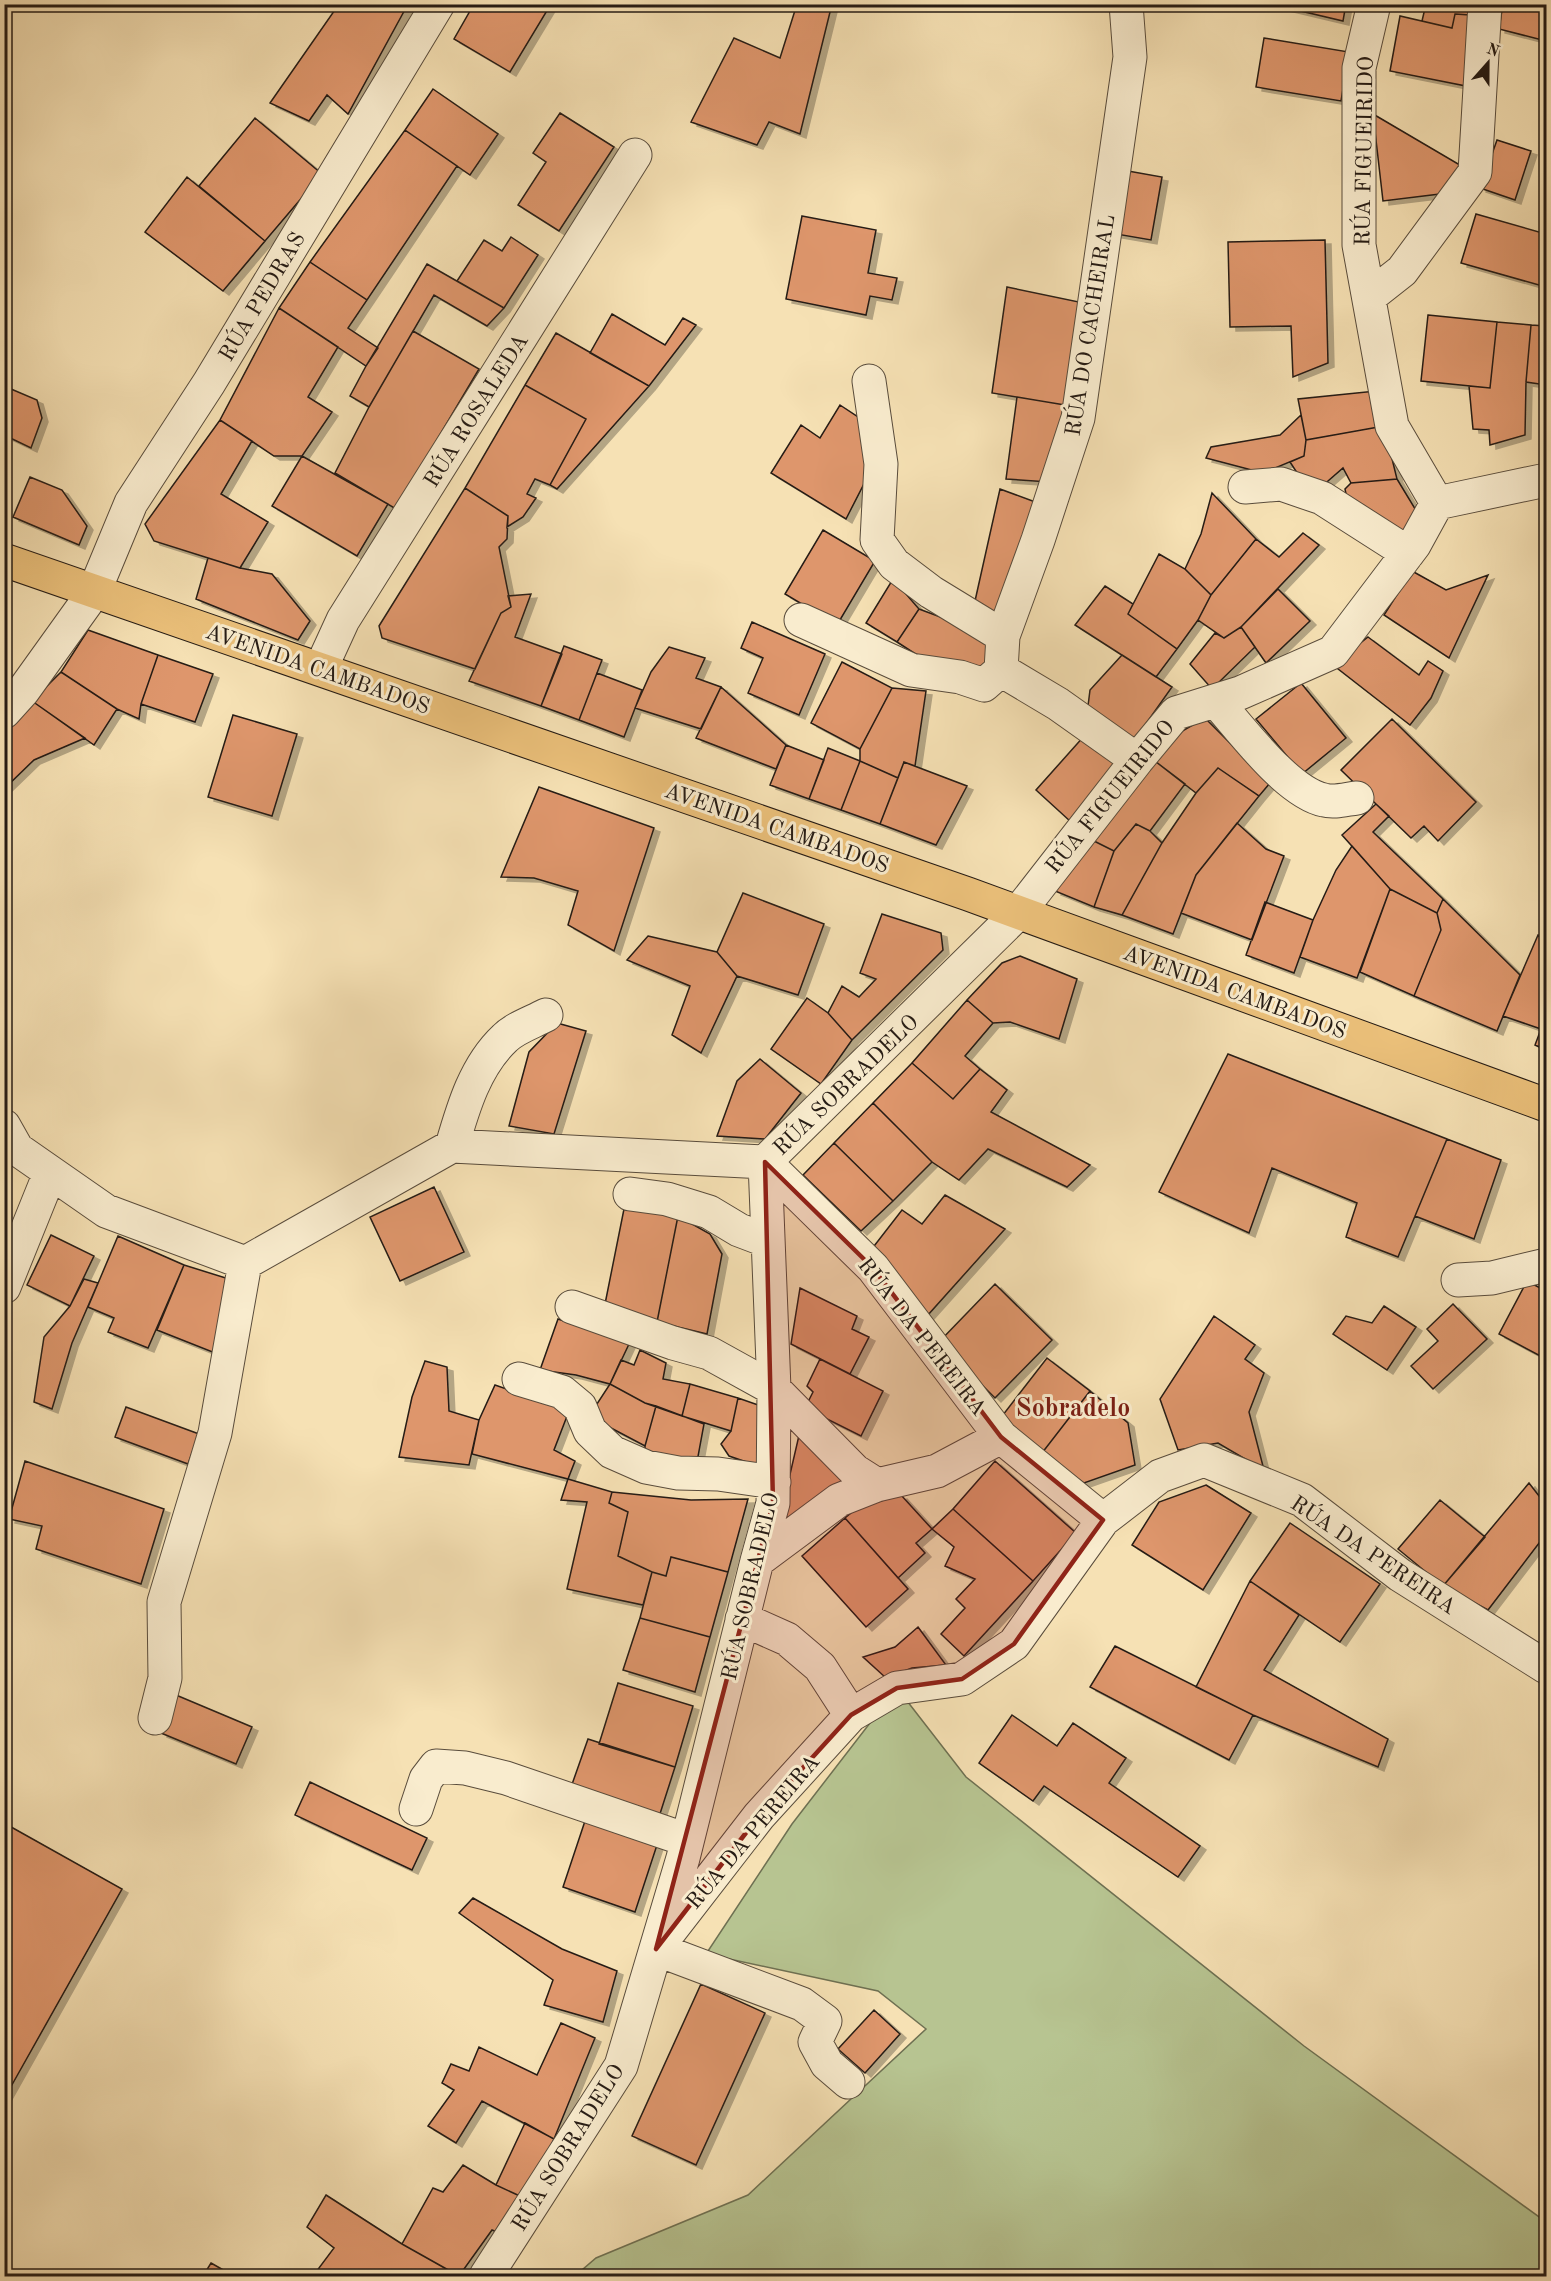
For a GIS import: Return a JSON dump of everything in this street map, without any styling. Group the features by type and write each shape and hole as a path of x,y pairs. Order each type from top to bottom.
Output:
{"main road":[{"name":"AVENIDA CAMBADOS","path":"4,560 321,668 1544,1099"}],"street":[{"name":"RÚA PEDRAS","path":"4,712 23,691 93,592 131,503 209,383 438,4"},
{"name":"RÚA DO CACHEIRAL","path":"1001,670 1003,636 1038,540 1078,418 1130,57 1126,4"},
{"name":"RÚA FIGUEIRIDO","path":"1018,913 1176,713 1240,693 1333,652 1408,553 1437,503 1392,426 1359,245 1359,68 1374,4"},
{"path":"1369,297 1402,271 1475,172 1485,4"},
{"name":"RÚA ROSALEDA","path":"321,668 343,620 635,155"},
{"path":"869,381 881,464 877,540 894,564 931,592 1003,636"},
{"path":"1437,503 1546,480"},
{"path":"1245,487 1281,484 1322,498 1408,553"},
{"path":"801,620 911,670 960,677 984,685 1001,670 1058,704 1137,760"},
{"path":"1216,701 1271,763 1302,792 1326,801 1357,798"},
{"name":"RÚA SOBRADELO","path":"486,2277 621,2066 687,1840 773,1503 774,1389 765,1162 1018,913"},
{"path":"452,1146 462,1110 484,1062 506,1036 546,1015"},
{"path":"7,1136 17,1149 106,1211 245,1263 452,1146 765,1162"},
{"name":"RÚA DA PEREIRA","path":"765,1162 873,1268 1001,1437 1103,1520"},
{"path":"4,1287 51,1173"},
{"path":"630,1194 667,1199 709,1212 739,1230 768,1241"},
{"path":"154,1718 165,1678 164,1602 215,1433 245,1263"},
{"path":"1458,1280 1492,1278 1546,1265"},
{"path":"572,1307 673,1343 709,1353 774,1389 855,1471 877,1485"},
{"path":"519,1379 562,1392 580,1407 590,1431 612,1452 646,1467 678,1473 718,1474 774,1482"},
{"name":"RÚA DA PEREIRA","path":"757,1561 839,1500 877,1485 937,1471 1001,1437"},
{"name":"RÚA DA PEREIRA","path":"656,1949 759,1816 850,1715 897,1688 962,1679 1014,1644 1103,1520 1160,1476 1204,1460 1302,1500 1400,1575 1546,1667"},
{"path":"742,1620 787,1639 820,1667 850,1715"},
{"path":"416,1809 426,1779 436,1766 465,1768 506,1778 687,1840"},
{"path":"656,1949 802,2004 825,2020 815,2042 827,2064 848,2082"}],"highlighted area":[{"path":"765,1162 873,1268 1001,1437 1103,1520 1014,1644 962,1679 897,1688 851,1715 759,1816 656,1949 773,1503"}],"green space":[{"path":"897,1688 966,1777 1304,2046 1546,2222 1546,2276 575,2276 596,2258 748,2195 926,2029 878,1991 706,1954 792,1824"}],"building":[{"path":"339,4 408,4 348,114 327,95 309,121 270,103"},
{"path":"474,4 551,4 510,72 454,39"},
{"path":"797,4 832,4 800,134 769,122 757,145 691,122 734,38 780,58"},
{"path":"1271,4 1346,4 1343,21"},
{"path":"1426,4 1471,4 1470,15 1455,14 1452,28 1422,21"},
{"path":"1503,4 1546,4 1546,41 1499,29"},
{"path":"1455,14 1470,15 1466,86 1390,71 1400,16 1452,28"},
{"path":"1264,38 1349,52 1341,101 1256,87"},
{"path":"433,89 498,134 470,175 405,130"},
{"path":"560,113 614,147 559,231 518,205 546,162 533,153"},
{"path":"1373,114 1465,168 1448,193 1383,201"},
{"path":"255,118 322,174 265,241 199,186"},
{"path":"405,130 457,166 367,300 310,262"},
{"path":"1497,140 1531,151 1515,200 1480,188"},
{"path":"1128,171 1162,177 1151,240 1116,234"},
{"path":"187,177 265,241 223,291 145,232"},
{"path":"1476,214 1546,234 1546,287 1461,263"},
{"path":"802,216 876,230 868,273 897,278 892,300 870,296 866,315 786,299"},
{"path":"511,237 538,255 504,308 457,281 484,240 502,251"},
{"path":"1325,240 1328,363 1293,377 1291,326 1230,327 1228,242"},
{"path":"310,262 367,300 348,328 378,348 366,366 279,308"},
{"path":"427,264 504,308 487,326 434,295 369,407 350,396"},
{"path":"1007,287 1079,302 1065,405 992,393"},
{"path":"279,308 338,347 308,397 332,412 302,456 274,456 220,420"},
{"path":"612,314 665,345 683,318 696,325 649,386 590,353"},
{"path":"1428,315 1497,322 1490,388 1421,381"},
{"path":"1497,322 1531,325 1526,382 1525,435 1490,445 1489,430 1473,429 1469,386 1490,388"},
{"path":"1531,325 1546,326 1546,385 1526,382"},
{"path":"413,331 479,369 396,509 335,473 369,407"},
{"path":"556,333 649,386 557,489 550,485 586,419 525,385"},
{"path":"525,385 586,419 550,485 535,479 527,494 536,498 523,517 507,527 508,516 465,488"},
{"path":"4,386 37,400 42,418 31,448 4,435"},
{"path":"1376,391 1384,426 1306,440 1298,399"},
{"path":"1017,397 1065,405 1049,482 1006,479"},
{"path":"840,405 867,423 870,472 846,519 771,473 801,425 820,438"},
{"path":"1301,415 1306,440 1304,456 1263,473 1206,458 1211,447 1280,435"},
{"path":"220,420 252,441 221,494 268,522 240,568 154,541 145,524"},
{"path":"1384,426 1397,479 1351,483 1343,468 1320,488 1303,482 1290,462 1304,456 1306,440"},
{"path":"302,456 388,504 357,556 272,506"},
{"path":"30,477 62,490 87,526 79,545 13,517"},
{"path":"1397,479 1420,517 1397,535 1348,504 1345,489 1351,483"},
{"path":"465,488 508,516 507,539 499,547 511,607 501,613 475,669 382,638 379,626"},
{"path":"1000,489 1038,503 997,614 975,601"},
{"path":"1212,493 1256,539 1211,595 1185,569 1201,534"},
{"path":"823,530 875,561 837,625 785,594"},
{"path":"1303,533 1319,545 1241,627 1224,638 1198,620 1211,595 1256,539 1279,557"},
{"path":"1159,554 1185,569 1211,595 1198,620 1177,649 1128,614"},
{"path":"208,558 240,568 272,574 310,621 298,640 196,599"},
{"path":"1412,571 1446,590 1488,575 1449,658 1384,615"},
{"path":"893,579 919,609 897,642 866,623"},
{"path":"1105,586 1133,604 1128,614 1177,649 1156,677 1075,625"},
{"path":"1278,589 1310,621 1266,663 1241,627"},
{"path":"531,594 515,637 562,654 541,706 469,681 501,613 511,607 508,596"},
{"path":"919,609 970,628 989,642 989,666 979,675 931,664 897,642"},
{"path":"752,622 825,654 799,715 748,693 763,658 741,648"},
{"path":"1241,627 1255,647 1212,689 1190,664 1215,633 1224,638"},
{"path":"88,630 158,655 141,704 139,719 117,709 61,672"},
{"path":"1368,637 1419,675 1428,661 1443,671 1431,698 1410,725 1333,665"},
{"path":"564,646 602,660 579,720 541,706"},
{"path":"669,647 705,658 696,678 721,687 701,729 635,708 651,672"},
{"path":"158,655 213,674 195,722 141,704"},
{"path":"1122,655 1172,687 1133,742 1087,714 1090,690"},
{"path":"842,662 892,688 860,749 811,723"},
{"path":"61,672 117,709 94,745 32,701"},
{"path":"597,673 642,690 624,737 579,720"},
{"path":"1301,683 1346,738 1302,774 1256,719"},
{"path":"721,687 786,745 776,769 696,738"},
{"path":"892,688 926,691 915,766 904,762 898,778 860,761 860,749"},
{"path":"32,701 85,738 34,760 4,789 4,734"},
{"path":"233,715 297,734 272,816 208,797"},
{"path":"1205,718 1270,783 1259,796 1218,768 1196,793 1151,758 1177,734"},
{"path":"1392,719 1476,802 1438,841 1424,826 1411,838 1341,770"},
{"path":"1085,735 1119,761 1071,822 1036,790"},
{"path":"786,745 824,760 809,799 770,785"},
{"path":"828,748 860,761 841,810 809,799"},
{"path":"1151,758 1185,784 1150,831 1136,824 1114,851 1094,841"},
{"path":"860,761 898,778 880,824 841,810"},
{"path":"904,762 967,786 936,845 880,824"},
{"path":"1218,768 1259,796 1196,875 1173,934 1122,915 1162,843 1196,793"},
{"path":"539,787 654,828 614,951 568,925 578,891 534,878 501,877"},
{"path":"1376,804 1389,816 1373,832 1443,899 1437,913 1390,889 1342,835"},
{"path":"1237,823 1266,849 1284,856 1252,940 1181,913 1196,875"},
{"path":"1136,824 1150,831 1162,843 1122,915 1094,907 1114,851"},
{"path":"1094,841 1114,851 1094,907 1055,891"},
{"path":"1352,846 1390,889 1357,978 1300,957 1313,920 1336,870"},
{"path":"1390,889 1437,913 1441,930 1414,996 1360,972"},
{"path":"743,893 824,924 798,995 737,976 717,952"},
{"path":"1443,899 1520,975 1497,1031 1414,996 1441,930 1437,913"},
{"path":"1265,902 1313,920 1294,973 1246,955"},
{"path":"882,914 941,933 943,950 852,1040 828,1013 842,986 859,997 876,979 860,973"},
{"path":"1538,935 1546,940 1546,1022 1541,1029 1503,1016"},
{"path":"648,936 717,952 737,976 701,1053 672,1035 690,986 627,960"},
{"path":"1020,956 1077,979 1059,1039 1010,1022 993,1023 967,1000 1002,963"},
{"path":"807,998 828,1013 852,1040 821,1084 771,1049"},
{"path":"967,1000 993,1023 965,1056 980,1069 953,1099 912,1063"},
{"path":"1546,1022 1546,1050 1535,1045"},
{"path":"557,1023 586,1031 554,1134 509,1126 529,1052"},
{"path":"1228,1054 1447,1139 1398,1257 1346,1237 1357,1203 1272,1168 1249,1233 1159,1192"},
{"path":"760,1059 801,1093 765,1139 717,1136 737,1081"},
{"path":"912,1063 953,1099 980,1069 1007,1090 991,1112 1090,1165 1067,1187 988,1149 959,1180 932,1162 873,1103"},
{"path":"873,1103 932,1162 893,1201 834,1143"},
{"path":"1447,1139 1501,1160 1474,1239 1415,1216"},
{"path":"834,1143 893,1201 861,1231 803,1175"},
{"path":"434,1187 464,1252 400,1281 370,1217"},
{"path":"945,1195 1005,1229 927,1316 871,1250 902,1210 922,1224"},
{"path":"625,1204 678,1216 657,1322 604,1309"},
{"path":"678,1216 710,1234 722,1254 707,1334 657,1322"},
{"path":"51,1235 94,1256 70,1306 27,1285"},
{"path":"118,1236 184,1265 148,1348 108,1332 114,1318 88,1307"},
{"path":"184,1265 229,1279 215,1353 157,1330"},
{"path":"84,1279 98,1283 72,1343 52,1409 34,1402 44,1337 70,1306"},
{"path":"1527,1281 1546,1291 1546,1359 1499,1334"},
{"path":"995,1284 1052,1340 995,1398 939,1342"},
{"path":"800,1288 857,1316 852,1329 869,1337 850,1374 791,1344"},
{"path":"1453,1304 1487,1339 1433,1389 1411,1366 1438,1341 1427,1329"},
{"path":"1384,1306 1416,1327 1387,1370 1333,1334 1346,1316 1372,1323"},
{"path":"1214,1316 1255,1345 1245,1359 1264,1373 1249,1412 1264,1470 1218,1443 1178,1450 1160,1399"},
{"path":"558,1319 630,1342 610,1384 576,1375 540,1370"},
{"path":"640,1350 666,1363 663,1379 690,1384 682,1416 645,1403 610,1384 621,1360 634,1365"},
{"path":"1047,1358 1090,1391 1042,1453 999,1420"},
{"path":"820,1359 883,1391 861,1436 805,1408 813,1392 807,1386"},
{"path":"425,1361 447,1367 449,1411 479,1420 469,1465 399,1457 412,1397"},
{"path":"610,1384 645,1403 656,1406 645,1446 611,1428 591,1413"},
{"path":"690,1384 738,1398 731,1431 682,1416"},
{"path":"495,1385 569,1411 554,1450 575,1461 568,1479 472,1454 479,1420"},
{"path":"1090,1391 1128,1423 1135,1465 1084,1483 1042,1453"},
{"path":"738,1398 764,1407 761,1467 729,1456 721,1444 731,1431"},
{"path":"656,1406 704,1424 697,1462 645,1454"},
{"path":"126,1407 199,1434 188,1464 115,1437"},
{"path":"800,1431 844,1480 792,1517 779,1522"},
{"path":"25,1461 164,1509 141,1584 36,1549 42,1526 9,1519"},
{"path":"995,1461 1076,1533 1033,1581 953,1509"},
{"path":"568,1479 612,1492 609,1503 628,1512 618,1556 652,1572 643,1605 567,1589 587,1502 561,1500"},
{"path":"1529,1483 1546,1505 1546,1534 1488,1610 1443,1586"},
{"path":"1206,1485 1251,1513 1203,1590 1132,1545 1159,1502"},
{"path":"612,1492 691,1500 748,1499 728,1572 671,1557 666,1576 618,1556 628,1512 609,1503"},
{"path":"901,1495 932,1529 916,1543 925,1553 898,1578 845,1518 857,1508"},
{"path":"1440,1500 1485,1537 1443,1586 1398,1549"},
{"path":"953,1509 1033,1581 964,1656 941,1634 965,1608 956,1599 975,1579 945,1566 954,1547 932,1529"},
{"path":"845,1518 908,1589 866,1627 802,1556"},
{"path":"1290,1523 1380,1584 1340,1642 1250,1581"},
{"path":"671,1557 728,1572 710,1637 640,1618 652,1572 666,1576"},
{"path":"1250,1581 1299,1615 1264,1670 1388,1739 1378,1767 1253,1715 1196,1687"},
{"path":"640,1618 710,1637 695,1692 623,1670"},
{"path":"918,1627 946,1665 912,1668 886,1678 863,1657 895,1647"},
{"path":"1115,1646 1253,1715 1229,1760 1090,1687"},
{"path":"618,1683 693,1706 675,1767 599,1744"},
{"path":"176,1695 252,1727 236,1764 161,1733"},
{"path":"1012,1715 1057,1746 1073,1723 1126,1758 1109,1783 1200,1846 1178,1877 1044,1786 1033,1801 979,1763"},
{"path":"588,1739 675,1767 658,1820 570,1790"},
{"path":"310,1782 427,1838 412,1870 295,1815"},
{"path":"585,1821 657,1845 635,1912 563,1887"},
{"path":"4,1823 122,1889 4,2099"},
{"path":"473,1898 562,1949 617,1971 603,2022 544,2005 553,1980 459,1913"},
{"path":"701,1984 765,2013 696,2165 632,2136"},
{"path":"874,2010 900,2034 865,2073 838,2049"},
{"path":"561,2023 595,2038 554,2139 482,2101 456,2143 428,2126 454,2090 442,2083 451,2064 469,2071 479,2047 537,2075"},
{"path":"525,2123 554,2139 542,2166 522,2197 496,2185"},
{"path":"463,2165 496,2185 522,2197 502,2234 492,2230 459,2276 402,2244 433,2188 443,2192"},
{"path":"326,2195 402,2244 450,2271 446,2276 313,2276 334,2248 307,2227"},
{"path":"211,2263 234,2276 203,2276"}],"district":[{"name":"Sobradelo","path":"1073,1407"}]}
